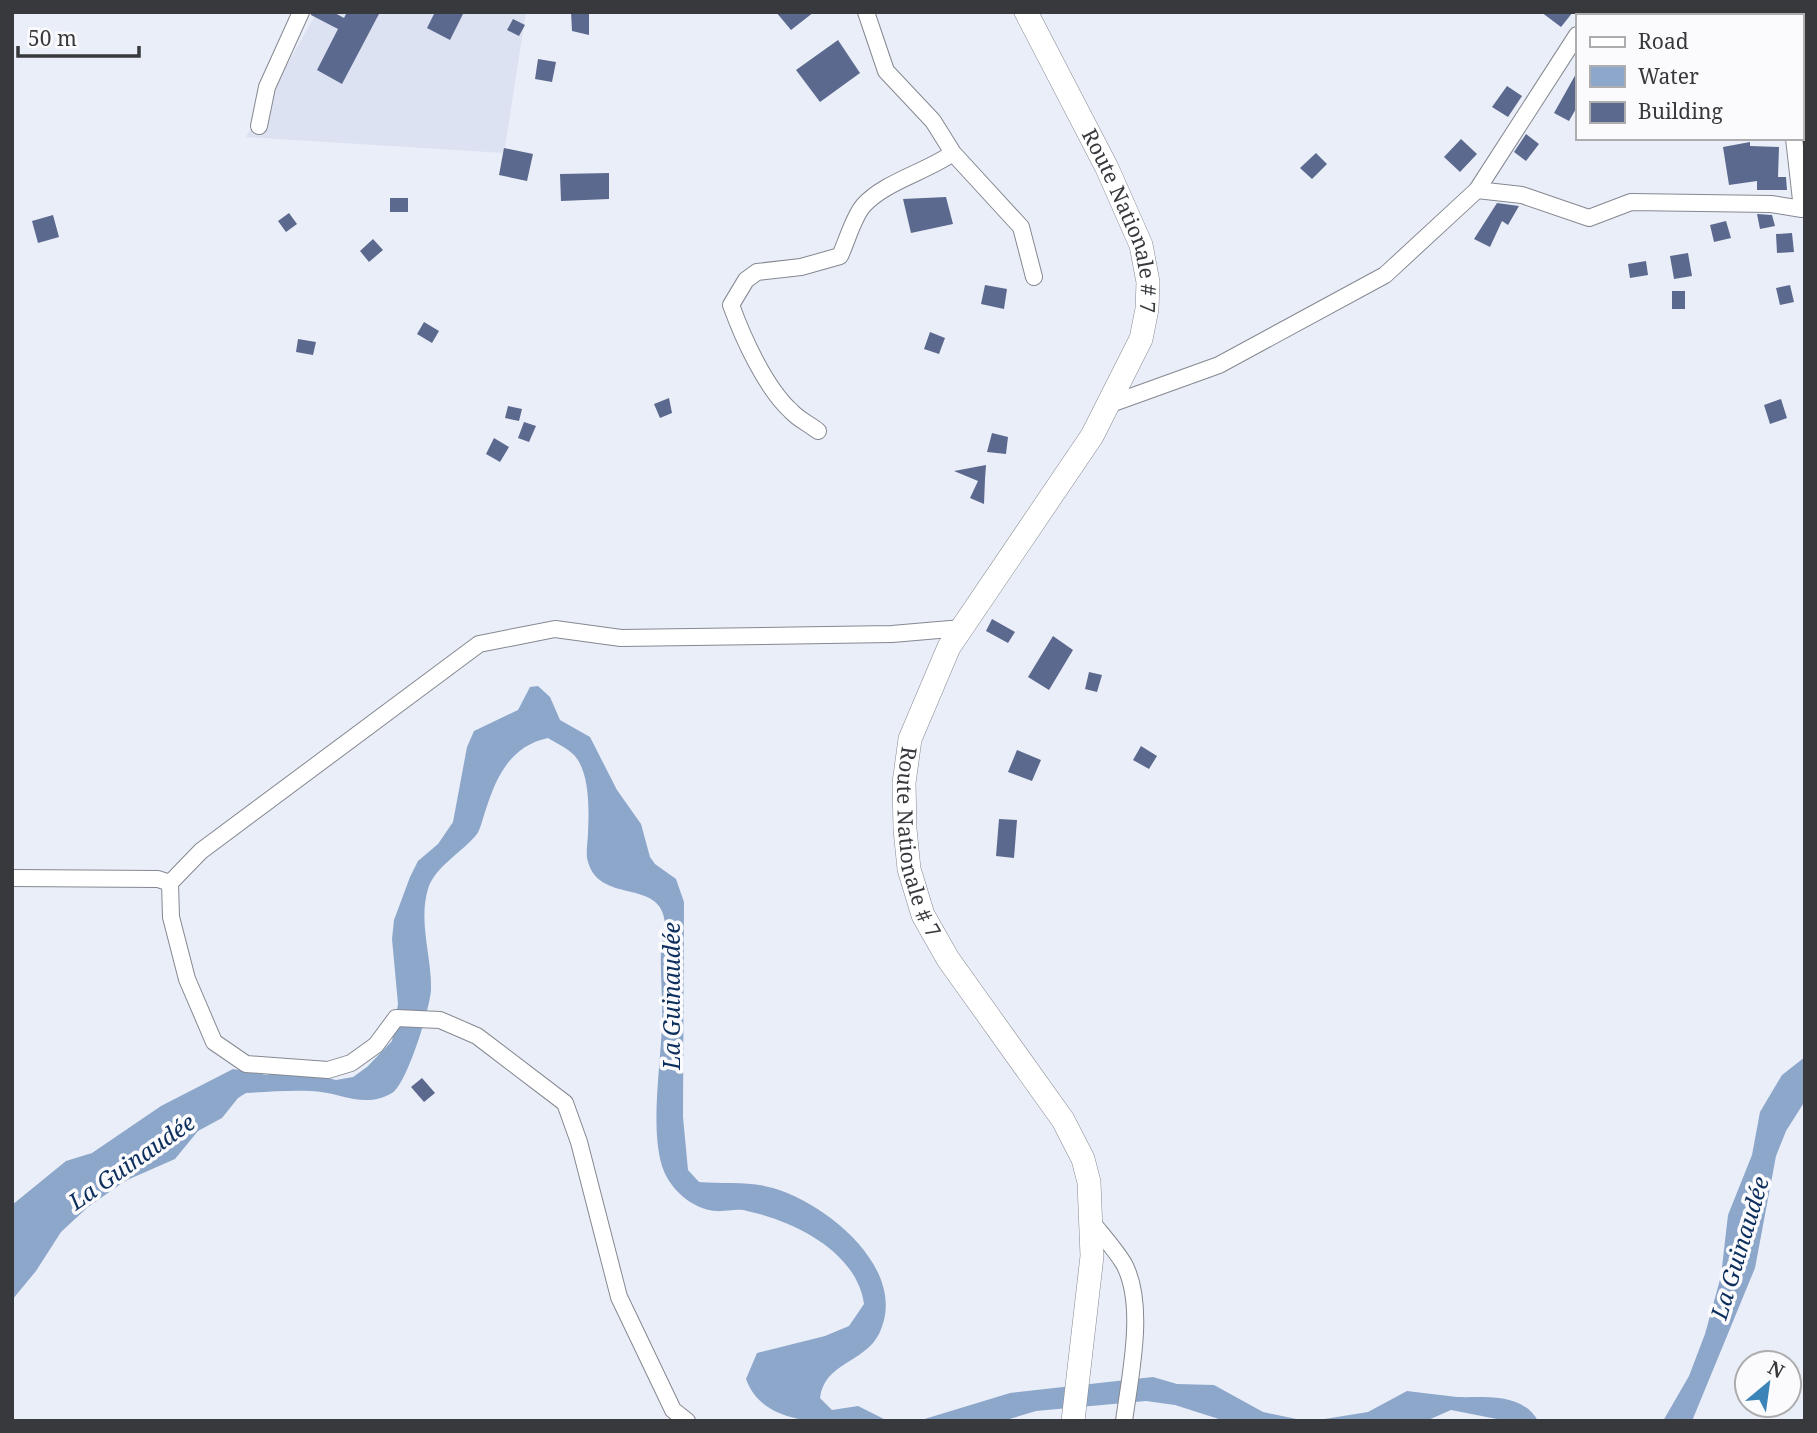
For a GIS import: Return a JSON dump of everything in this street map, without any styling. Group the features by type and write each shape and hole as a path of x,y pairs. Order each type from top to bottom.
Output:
{"main road":[{"name":"Route Nationale # 7","path":"1026,12 1107,167 1141,245 1148,282 1141,339 1092,436 949,647 910,739 904,783 909,869 923,915 948,959 1063,1120 1083,1159 1089,1182 1092,1256 1073,1421"}],"street":[{"path":"259,125 267,86 301,12"},
{"path":"866,12 886,71 933,121 953,153 1021,227 1034,277"},
{"path":"1108,405 1219,365 1385,275 1476,190 1576,37"},
{"path":"1476,190 1522,195 1589,218 1631,202 1771,204 1801,209 1794,140"},
{"path":"818,430 790,411 776,392 742,336 731,305 746,280 757,272 801,267 840,256 863,206 895,182 931,169 953,153"},
{"path":"687,1421 673,1410 619,1297 583,1155 565,1103 477,1036 440,1020 396,1018 376,1045 351,1063 328,1070 246,1064 214,1042 187,979 171,917 170,883 201,851 479,644 555,629 621,638 892,634 962,628"},
{"path":"12,878 158,879 170,883"},
{"path":"1091,1221 1124,1265 1132,1287 1135,1310 1124,1421"}],"shaded area":[{"path":"317,12 526,12 504,153 246,137"}],"water":[{"name":"La Guinaudée","path":"538,686 550,697 560,720 590,737 617,790 641,824 650,857 655,864 676,879 684,902 683,1117 688,1170 699,1182 755,1184 795,1196 839,1225 858,1243 874,1264 883,1287 886,1310 879,1334 872,1344 829,1377 820,1398 832,1410 858,1406 888,1421 827,1422 787,1416 770,1408 756,1396 746,1379 757,1353 825,1336 849,1326 864,1304 859,1285 836,1254 803,1231 747,1211 716,1211 698,1206 682,1196 665,1174 659,1150 656,1114 662,1023 661,949 665,923 661,909 653,900 615,888 593,873 587,858 588,802 583,771 574,755 548,738 524,748 507,764 495,785 477,834 443,866 428,889 424,914 431,978 430,999 411,1061 398,1087 382,1098 371,1100 310,1091 246,1093 238,1098 222,1118 198,1131 175,1159 125,1181 88,1207 61,1232 36,1271 12,1300 12,1205 66,1161 92,1153 161,1106 233,1069 267,1075 281,1071 307,1073 336,1080 353,1077 367,1067 392,1041 398,1004 392,939 394,920 410,877 418,861 438,844 453,822 467,747 474,731 518,710 530,687"},
{"name":"La Guinaudée","path":"1805,1057 1805,1101 1786,1131 1776,1156 1755,1268 1692,1421 1663,1421 1689,1376 1705,1334 1721,1276 1728,1215 1752,1155 1760,1112 1782,1075"},
{"path":"1153,1377 1177,1384 1214,1385 1263,1412 1306,1421 1225,1421 1175,1405 1146,1401 1036,1411 1003,1421 918,1421 1010,1393"},
{"path":"1407,1391 1457,1397 1502,1398 1522,1405 1538,1421 1507,1421 1451,1410 1426,1421 1312,1421 1368,1412"}],"building":[{"path":"311,12 333,12 344,18 347,12 380,12 342,84 317,70 338,29 311,15"},
{"path":"435,12 464,12 450,40 427,28"},
{"path":"571,12 589,12 589,35 572,31"},
{"path":"776,12 814,12 791,30"},
{"path":"1541,12 1573,12 1561,27"},
{"path":"513,19 525,25 519,36 507,30"},
{"path":"838,40 860,73 820,102 796,70"},
{"path":"538,59 556,62 552,82 535,79"},
{"path":"1576,74 1576,109 1569,121 1554,113"},
{"path":"1507,86 1522,96 1508,117 1492,107"},
{"path":"1526,134 1539,144 1526,161 1514,152"},
{"path":"1461,139 1477,154 1460,172 1444,157"},
{"path":"1750,142 1750,146 1779,147 1778,177 1786,177 1787,190 1757,190 1757,181 1729,185 1723,147"},
{"path":"504,148 533,154 527,181 499,175"},
{"path":"1316,153 1327,164 1312,179 1300,168"},
{"path":"609,173 609,199 561,201 560,174"},
{"path":"946,197 953,224 911,233 903,199"},
{"path":"390,198 408,198 408,212 390,212"},
{"path":"1497,203 1519,206 1508,225 1502,221 1490,247 1474,239"},
{"path":"289,213 297,224 286,232 278,221"},
{"path":"1757,214 1772,215 1775,226 1760,229"},
{"path":"53,215 59,237 38,243 32,221"},
{"path":"1726,221 1731,238 1714,242 1710,225"},
{"path":"1792,233 1794,252 1777,253 1776,234"},
{"path":"373,239 383,250 369,262 360,251"},
{"path":"1688,253 1692,276 1674,279 1670,256"},
{"path":"1646,261 1648,275 1630,278 1628,264"},
{"path":"985,285 1007,289 1004,309 981,304"},
{"path":"1790,285 1794,302 1780,305 1776,288"},
{"path":"1672,291 1685,291 1685,309 1672,309"},
{"path":"424,322 439,331 432,343 417,334"},
{"path":"930,332 945,338 939,354 924,349"},
{"path":"298,339 316,342 313,355 296,352"},
{"path":"669,398 672,413 660,418 654,404"},
{"path":"1781,399 1787,418 1770,424 1764,405"},
{"path":"508,406 522,409 519,421 505,418"},
{"path":"524,422 536,426 529,442 518,438"},
{"path":"992,433 1008,437 1006,454 987,452"},
{"path":"494,438 509,447 500,462 486,454"},
{"path":"986,465 984,504 970,498 978,481 954,471"},
{"path":"992,619 1015,632 1008,643 986,631"},
{"path":"1053,636 1073,650 1049,690 1028,677"},
{"path":"1089,672 1102,675 1097,692 1085,689"},
{"path":"1141,746 1157,756 1149,769 1133,760"},
{"path":"1017,750 1041,760 1032,781 1008,772"},
{"path":"999,819 1017,820 1014,858 996,856"},
{"path":"422,1078 435,1093 424,1102 411,1087"}]}
